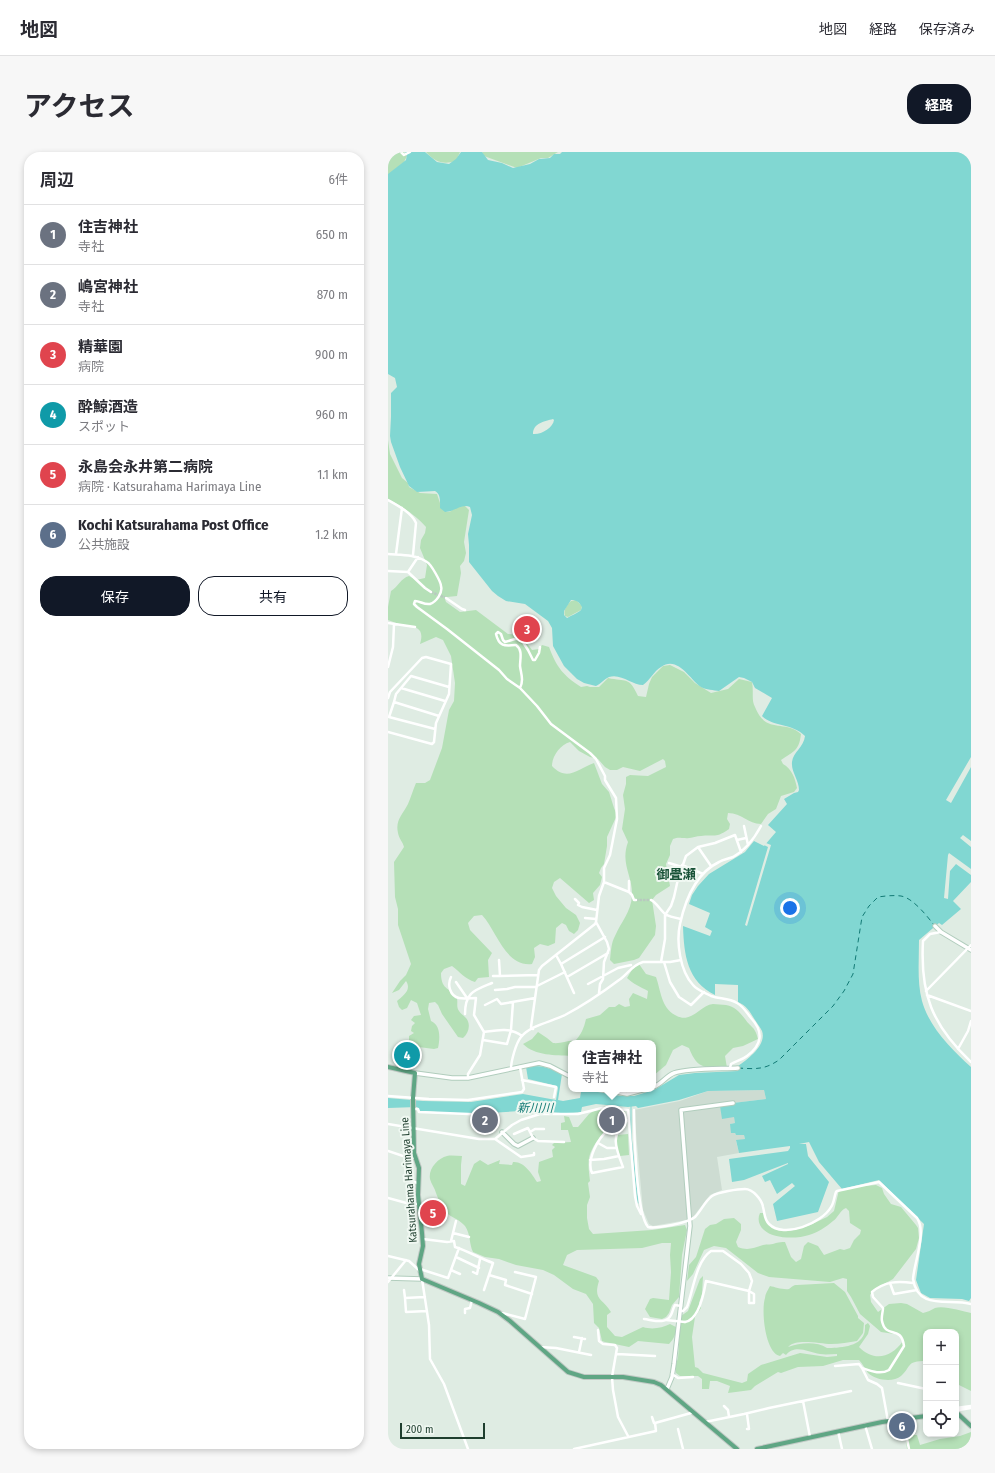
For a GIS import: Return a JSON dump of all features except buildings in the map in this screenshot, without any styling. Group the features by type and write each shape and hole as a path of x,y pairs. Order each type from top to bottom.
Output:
{"main road":[{"path":"388,1067 415,1073"},
{"name":"Katsurahama Harimaya Line","path":"415,1073 413,1099 414,1153 419,1168 418,1204 421,1215 422,1246 420,1270 422,1279"},
{"path":"422,1279 498,1312 568,1372 576,1376 623,1377 654,1382 667,1389 737,1449"},
{"path":"959,1414 971,1426"},
{"path":"757,1449 888,1420 923,1416"}],"street":[{"path":"388,155 397,152"},
{"path":"401,152 405,154 410,152"},
{"path":"388,500 402,508 415,520 413,555"},
{"path":"396,554 402,508"},
{"path":"388,554 413,555 429,563 441,586 441,591 436,600 427,604 415,601 414,604 520,688 551,724 590,753 596,759 605,776 605,780 616,798 617,819 610,855 604,868 604,882 599,896 596,920 592,927 542,966 538,975 536,986 531,1027 533,1029"},
{"path":"408,572 418,557"},
{"path":"388,571 408,572 431,592"},
{"path":"446,598 465,610"},
{"path":"388,623 415,627"},
{"path":"388,667 393,647 394,624"},
{"path":"520,688 523,679 520,666 520,649 516,646 508,647 503,645 500,643 496,634 498,632 501,634 505,642 521,639 533,660 538,658 540,647"},
{"path":"388,698 390,692 422,658 426,657 451,664 449,694 434,729 434,742 432,744 388,732"},
{"path":"434,729 388,718 396,694 411,676 449,687"},
{"path":"401,688 445,701"},
{"path":"394,702 439,716"},
{"path":"744,826 748,845"},
{"path":"730,1068 731,1064 746,1057 753,1051 758,1041 760,1031 758,1026 739,1004 730,1000 716,998 697,988 688,979 681,960 678,940 681,920 690,894 697,881 711,866 741,852 748,845 761,826"},
{"path":"704,992 691,1005 682,1000 670,982 662,962 665,939 664,920 674,897 686,856 698,847 735,836 741,852"},
{"path":"737,840 746,838"},
{"path":"698,847 711,866"},
{"path":"669,863 703,874"},
{"path":"629,881 629,892"},
{"path":"604,882 629,892 634,900 636,900"},
{"path":"575,899 579,903 578,905 582,908 597,910"},
{"path":"651,900 654,901 666,914 681,920"},
{"path":"585,918 596,920"},
{"path":"596,920 605,937 609,949 604,962 604,975 600,984 599,993"},
{"path":"935,926 941,932 969,949"},
{"path":"941,932 930,934 923,941 923,980 926,995 945,1033 971,1062"},
{"path":"562,964 605,937"},
{"path":"926,992 969,949 971,944"},
{"path":"567,977 608,953"},
{"path":"556,955 562,964 574,993"},
{"path":"499,960 500,976"},
{"path":"511,1069 518,1042 522,1036 533,1029 566,1014 628,974 633,967 638,964 643,962 681,960"},
{"path":"588,984 624,966 631,965"},
{"path":"495,990 536,986 565,972"},
{"path":"493,976 538,975"},
{"path":"451,977 448,981 449,989 458,998 476,998 474,1015 484,1032 480,1055 468,1074 468,1078"},
{"path":"456,982 467,998"},
{"path":"465,1014 467,998 473,991 492,983"},
{"path":"926,995 971,1010"},
{"path":"485,1005 497,998 501,1004 535,998"},
{"path":"483,1040 507,1044 511,1030 513,1002"},
{"path":"958,1049 970,1031 971,1022"},
{"path":"484,1032 511,1030 522,1036"},
{"path":"415,1073 452,1078 468,1078 481,1077 511,1069 539,1064 550,1066 568,1075"},
{"path":"388,1096 413,1099 468,1100 522,1092 524,1089 520,1067"},
{"path":"656,1086 661,1084 670,1075 682,1071 738,1068"},
{"path":"522,1080 556,1087 554,1097"},
{"path":"617,1092 627,1094 635,1092"},
{"path":"667,1389 672,1374 690,1226 681,1110 733,1103"},
{"path":"414,1108 418,1109 419,1112 493,1115"},
{"path":"494,1139 521,1120 540,1114 578,1114 602,1108 628,1110 635,1196 640,1213 642,1214 646,1225 650,1228 689,1220 697,1215 712,1196 717,1193 746,1189 753,1192 762,1203 765,1219 769,1224 780,1229 795,1229 811,1224 824,1215 831,1208 837,1191 879,1182 917,1218 921,1225 921,1235 913,1275 913,1283 920,1294 929,1300 971,1304"},
{"path":"634,1110 636,1152 642,1214"},
{"path":"624,1123 610,1129 598,1143 590,1160 590,1169 592,1173 623,1167 616,1148 615,1138 620,1125 624,1123 628,1120"},
{"path":"388,1124 479,1139 494,1139 522,1157 534,1155 534,1153"},
{"path":"514,1134 528,1128 533,1138 538,1141 564,1142"},
{"path":"530,1132 535,1129 544,1129"},
{"path":"502,1132 518,1146 533,1138"},
{"path":"598,1143 607,1148 616,1148"},
{"path":"388,1151 406,1157 416,1158"},
{"path":"590,1160 619,1156"},
{"path":"406,1180 418,1183"},
{"path":"388,1198 410,1204 418,1204"},
{"path":"451,1242 456,1221"},
{"path":"453,1233 469,1238"},
{"path":"422,1239 454,1241 455,1247 471,1252 480,1259 493,1263 484,1290"},
{"path":"388,1256 409,1261 420,1270 448,1278 459,1248"},
{"path":"644,1319 660,1322 666,1320 685,1322 691,1320 698,1311 700,1300 704,1294 706,1281 749,1291 754,1294 754,1303 749,1303 749,1291 752,1281 751,1276 747,1270 723,1251 711,1251 705,1256 697,1272 687,1307 683,1311 680,1311"},
{"path":"456,1257 479,1268"},
{"path":"473,1272 477,1274 480,1259"},
{"path":"388,1282 389,1278 406,1260"},
{"path":"451,1270 460,1274"},
{"path":"498,1312 525,1319 536,1278 515,1272"},
{"path":"489,1275 506,1280 504,1285 532,1294"},
{"path":"389,1278 422,1279 427,1311 430,1359 444,1384 468,1449"},
{"path":"862,1368 879,1373 885,1372 889,1370 903,1349 901,1335 889,1332 884,1328 882,1318 883,1308 872,1295 872,1292 890,1283 898,1281 913,1283"},
{"path":"890,1283 894,1294 917,1290"},
{"path":"404,1290 406,1312 427,1311"},
{"path":"405,1298 425,1297"},
{"path":"465,1313 465,1309 470,1308 472,1300"},
{"path":"666,1320 670,1316 675,1305 681,1306"},
{"path":"598,1330 599,1341 603,1344 615,1345 617,1348 612,1377 617,1413 628,1436"},
{"path":"574,1337 583,1338 579,1352"},
{"path":"540,1347 591,1354"},
{"path":"617,1354 655,1356"},
{"path":"836,1366 859,1364 868,1380 882,1388 888,1420"},
{"path":"672,1374 678,1378 693,1377"},
{"path":"898,1383 923,1388"},
{"path":"704,1422 851,1391"},
{"path":"803,1401 810,1437"},
{"path":"724,1406 728,1410 730,1416"},
{"path":"959,1410 971,1407"},
{"path":"654,1423 692,1412"},
{"path":"747,1414 749,1429 747,1429"},
{"path":"574,1449 656,1431 652,1417"},
{"path":"903,1419 909,1449"},
{"path":"865,1425 872,1449"},
{"path":"678,1429 683,1449"},
{"path":"838,1431 842,1449"}],"shaded area":[{"path":"764,1090 766,1099 733,1103 735,1123 730,1124 736,1135 744,1135 745,1139 736,1141 739,1153 717,1157 722,1190 710,1195 693,1217 687,1220 653,1226 649,1224 643,1210 634,1110 680,1101 708,1091"}],"green space":[{"path":"398,152 404,152 407,156 404,162 388,175 388,156"},
{"path":"426,152 460,152 456,161 443,163 436,160"},
{"path":"482,152 558,152 548,158 541,158 517,168 484,156"},
{"path":"388,440 390,454 402,478 408,483 409,487 420,493 437,494 442,509 447,512 462,506 465,506 469,510 464,542 466,553 464,561 460,566 461,573 457,596 447,597 445,599 446,602 460,612 476,610 508,634 515,635 522,639 532,650 539,649 542,645 549,647 561,670 581,687 599,687 608,678 623,680 632,685 638,696 646,697 652,677 663,666 670,665 684,672 695,683 711,693 728,689 739,679 752,682 754,704 759,716 770,724 788,727 801,734 799,744 795,750 781,760 793,774 797,788 794,792 781,796 776,809 768,814 761,824 756,824 733,813 728,813 727,819 730,824 729,829 721,834 715,836 673,839 670,846 670,855 666,864 670,886 656,895 652,900 656,926 655,935 639,958 614,964 610,960 611,948 617,931 628,912 632,896 631,882 625,857 628,842 622,829 625,809 623,795 626,777 630,775 648,776 666,767 665,761 663,759 640,771 623,767 617,770 610,770 598,759 590,757 579,751 570,742 566,743 560,748 553,758 552,766 557,771 568,774 594,763 602,784 609,792 617,815 607,837 604,864 599,873 602,877 600,885 593,893 594,900 589,903 560,878 554,882 552,888 556,896 566,908 576,915 580,923 578,930 574,934 569,931 566,925 562,923 556,928 555,943 548,946 540,944 534,948 535,957 532,964 515,960 502,947 482,915 474,916 468,923 470,930 492,953 488,960 489,977 478,978 475,982 465,977 452,966 444,969 441,973 441,979 445,986 455,995 458,1010 468,1020 469,1028 467,1034 463,1038 458,1037 442,1014 438,1005 435,1002 429,1003 428,1009 431,1021 437,1026 439,1033 438,1048 434,1049 411,1046 409,1036 414,1033 411,1031 412,1026 415,1023 411,1020 414,1016 421,1015 417,1003 411,1000 407,1008 402,1010 399,1007 397,1001 404,995 408,987 406,981 399,990 392,993 406,975 411,964 398,925 398,909 395,897 394,862 404,847 399,837 397,828 400,817 408,804 416,783 425,783 430,780 442,748 449,710 454,701 455,683 451,656 443,640 436,637 420,644 420,630 415,627 388,620 388,607 391,591 406,577 409,576 416,580 425,578 427,565 420,548 421,540 425,533 426,527 418,519 388,499"},
{"path":"576,600 582,606 581,610 568,617 565,616 567,606 571,601"},
{"path":"639,964 646,974 656,977 664,1003 670,1012 675,1015 686,1018 708,1005 726,1005 734,1008 741,1014 754,1029 758,1039 743,1046 733,1048 725,1056 727,1068 708,1067 699,1064 689,1048 682,1045 673,1050 666,1065 656,1073 656,1040 576,1040 582,1031 586,1019 600,1015 609,1007 615,1007 619,1004 625,1007 630,1006 629,999 633,993 647,999 648,991 634,984 627,978 633,968"},
{"path":"538,1032 553,1043 568,1041 568,1056 540,1053 533,1051 523,1044 532,1039"},
{"path":"597,1109 625,1111 625,1115 623,1121 606,1131 597,1141 589,1158 590,1181 588,1183 590,1197 587,1205 587,1218 589,1229 593,1234 652,1230 685,1225 687,1230 682,1255 679,1297 672,1305 666,1317 662,1319 650,1317 645,1309 650,1299 669,1300 671,1243 662,1243 642,1248 577,1250 567,1255 563,1265 596,1277 599,1281 597,1292 599,1298 611,1312 607,1315 607,1327 615,1336 622,1337 643,1327 657,1328 670,1324 676,1327 676,1330 669,1344 638,1341 629,1347 602,1341 599,1328 594,1323 593,1304 586,1294 573,1289 554,1275 543,1270 516,1265 499,1259 485,1257 473,1252 465,1226 444,1210 431,1181 430,1175 432,1168 440,1159 447,1156 462,1156 461,1184 465,1186 474,1164 480,1160 488,1165 500,1160 499,1164 512,1165 513,1162 517,1162 524,1166 533,1175 537,1182 541,1181 538,1172 539,1162 553,1157 552,1150 555,1147 552,1145 554,1143 571,1142 568,1130 561,1130 561,1123 565,1122 564,1116 569,1117 573,1127 578,1127 589,1114"},
{"path":"628,1134 629,1155 620,1156 616,1140 618,1135"},
{"path":"876,1185 882,1188 891,1204 901,1207 918,1228 919,1238 916,1249 893,1279 873,1290 870,1295 871,1302 878,1312 889,1304 901,1303 907,1304 923,1313 938,1307 943,1307 971,1313 971,1391 959,1385 959,1329 923,1329 923,1361 912,1363 901,1376 889,1380 879,1379 868,1373 859,1360 843,1360 823,1366 798,1367 781,1373 778,1372 751,1390 728,1393 730,1386 717,1381 710,1381 709,1389 702,1389 702,1379 698,1376 680,1376 676,1373 681,1316 688,1311 700,1279 703,1276 702,1294 699,1303 701,1308 695,1317 692,1337 695,1367 703,1373 742,1383 747,1381 748,1374 761,1365 800,1353 827,1357 837,1356 837,1354 822,1354 798,1349 793,1350 786,1355 783,1353 780,1356 775,1353 768,1339 764,1321 765,1296 770,1286 789,1289 796,1285 834,1283 845,1292 858,1318 864,1323 863,1333 857,1341 831,1344 802,1342 792,1344 788,1347 808,1343 818,1344 827,1348 848,1346 858,1342 862,1338 865,1332 865,1325 868,1323 870,1326 868,1334 859,1347 865,1352 871,1355 882,1356 898,1347 903,1341 901,1335 881,1332 860,1314 847,1291 847,1279 843,1278 830,1282 769,1277 758,1273 726,1248 714,1246 704,1250 693,1274 687,1281 689,1265 696,1257 705,1229 710,1225 716,1224 724,1219 734,1218 741,1224 741,1230 736,1242 738,1247 750,1249 763,1245 785,1242 791,1257 796,1262 801,1259 804,1246 808,1242 818,1246 824,1255 840,1249 844,1250 850,1248 854,1240 860,1234 861,1230 850,1223 849,1211 846,1208 842,1210 835,1220 821,1230 812,1234 798,1237 779,1237 768,1233 760,1224 759,1215 760,1213 763,1213 768,1223 777,1228 790,1231 808,1226 827,1217 834,1211 839,1190 851,1187"},
{"path":"971,1432 971,1445 959,1449 907,1449 906,1440 913,1435 917,1435 920,1445 940,1439 960,1436"}],"water":[{"name":"新川川","path":"405,152 425,152 437,162 449,164 456,159 461,152 482,152 488,160 502,163 513,168 530,164 539,159 550,158 554,154 560,154 562,152 971,152 971,841 963,835 960,838 971,847 971,869 949,853 944,898 948,899 950,871 956,864 971,875 971,882 953,901 961,909 942,925 939,923 919,940 920,994 925,1011 949,1046 971,1067 971,1298 969,1301 962,1299 930,1298 921,1293 916,1280 924,1224 879,1180 842,1189 819,1162 809,1142 799,1144 806,1144 808,1156 829,1182 818,1212 777,1221 773,1204 795,1186 792,1183 777,1194 770,1180 765,1182 762,1176 788,1163 744,1180 732,1182 729,1159 788,1151 790,1148 790,1146 739,1153 736,1140 745,1139 744,1135 736,1135 735,1133 731,1133 730,1124 735,1123 734,1117 722,1119 720,1106 766,1099 764,1090 708,1091 679,1100 638,1108 636,1106 628,1107 596,1104 582,1107 581,1112 574,1113 523,1108 520,1111 473,1114 420,1111 417,1107 388,1108 388,1098 423,1101 471,1102 523,1094 556,1100 557,1086 528,1079 526,1067 531,1066 544,1067 562,1074 558,1100 563,1101 580,1098 581,1092 598,1092 621,1096 634,1096 647,1092 656,1092 656,1089 679,1075 738,1071 738,1066 756,1051 762,1041 762,1031 744,1005 738,1002 738,985 715,984 715,995 698,982 693,975 686,957 683,926 710,936 712,931 705,927 710,913 689,904 692,895 709,874 745,852 754,841 764,846 776,832 768,825 787,804 784,799 798,792 799,790 792,762 794,755 803,743 805,736 794,729 772,722 762,716 772,698 755,688 752,682 744,678 739,677 719,691 708,689 697,684 678,666 667,664 654,673 643,685 613,676 596,686 584,683 577,679 564,666 553,646 552,628 548,621 525,604 506,601 498,596 492,591 469,562 468,534 472,515 470,507 464,506 445,512 440,508 440,498 437,492 417,492 409,486 391,442 391,393 397,387 395,378 388,374 388,174 406,160 407,154","holes":["553,419 554,420 549,428 540,433 533,434 537,425","571,600 575,600 582,607 581,610 567,618 564,615 564,611"]}],"pier":[{"path":"971,757 971,767 951,803 946,800"},
{"path":"766,843 771,845 747,926 745,925 768,847 764,845"}],"waterway":[{"path":"631,1105 631,1135 638,1203"}],"ferry route":[{"path":"738,1068 760,1068 769,1066 779,1060 833,1006 844,991 853,974 862,917 869,906 878,897 906,897 919,908 934,925"}],"tunnel":[{"path":"431,592 446,598"},
{"path":"636,900 651,900"}],"place":[{"name":"精華園","path":"527,629"},
{"name":"酔鯨酒造","path":"407,1055"},
{"name":"嶋宮神社","path":"485,1120"},
{"name":"住吉神社","path":"612,1120"},
{"name":"永島会永井第二病院","path":"433,1213"},
{"name":"Kochi Katsurahama Post Office","path":"902,1426"}],"district":[{"name":"御畳瀬","path":"676,874"}]}
